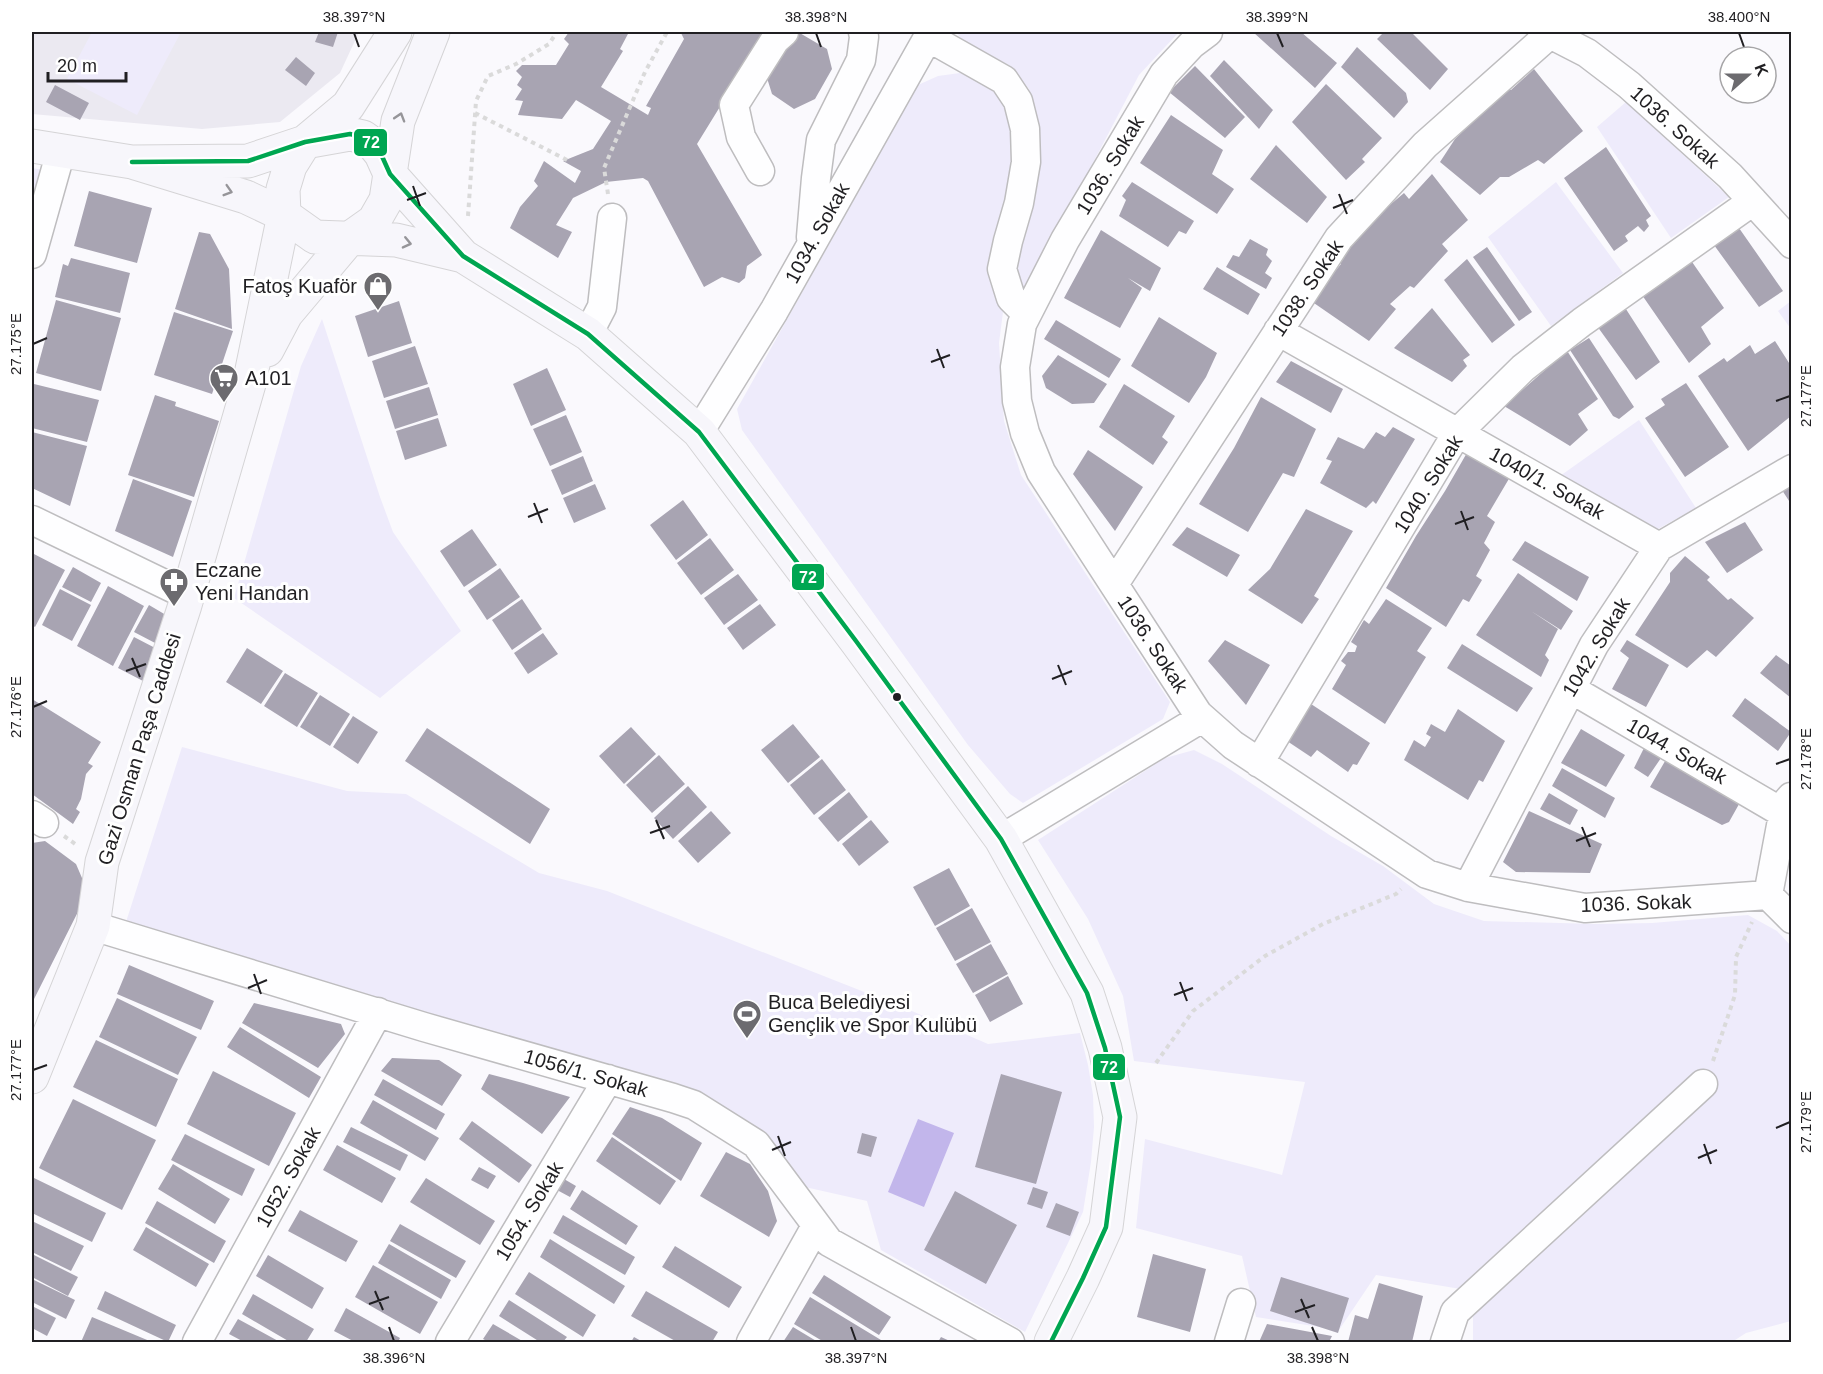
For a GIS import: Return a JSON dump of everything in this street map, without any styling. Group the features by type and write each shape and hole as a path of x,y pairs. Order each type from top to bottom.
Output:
{"main road":[{"path":"249,384 284,214 283,189 290,166 305,142 348,106 395,32"},
{"path":"249,384 286,314 350,238 374,221 386,200 398,120 433,32"},
{"path":"132,162 249,161 305,142 350,134 363,137 381,154 390,174 463,255 588,334 699,432 1001,839 1087,993 1105,1048 1120,1117 1106,1227 1051,1342"},
{"path":"46,149 132,162 246,196 284,214 315,237 396,240 463,255"},
{"name":"Gazi Osman Paşa Caddesi","path":"32,1077 93,926 102,862 188,595 249,384"}],"street":[{"path":"760,171 741,137 734,105 775,40 784,32"},
{"path":"810,245 822,140 861,60 863,32"},
{"name":"1036. Sokak","path":"1208,32 1192,44 1164,74 1065,240 1022,324 1015,367 1017,401 1025,433 1041,472 1113,584 1202,718 1233,746 1427,874 1468,887 1585,908 1778,906"},
{"name":"1036. Sokak","path":"1547,32 1587,53 1629,85 1730,176 1791,244"},
{"name":"1038. Sokak","path":"1113,584 1339,238 1425,145 1547,32"},
{"path":"929,34 1004,80 1018,101 1025,129 1026,162 1019,202 1002,269 1011,298 1027,314"},
{"name":"1034. Sokak","path":"699,432 774,311 929,34"},
{"path":"32,254 46,149"},
{"name":"1040. Sokak","path":"1259,763 1458,433 1523,368 1548,348 1753,201"},
{"path":"588,334 602,307 612,218"},
{"name":"1040/1. Sokak","path":"1278,332 1659,547"},
{"name":"1042. Sokak","path":"1468,887 1594,645 1659,547 1791,469"},
{"path":"32,520 188,595"},
{"name":"1044. Sokak","path":"1571,689 1787,805 1778,906"},
{"path":"1001,839 1202,718"},
{"name":"1056/1. Sokak","path":"93,926 423,1027 694,1105 756,1144 829,1242 1010,1342"},
{"name":"1052. Sokak","path":"197,1342 378,1012"},
{"name":"1054. Sokak","path":"450,1342 608,1079"},
{"path":"1445,1342 1455,1312 1703,1084"},
{"path":"752,1342 816,1226"},
{"path":"1229,1342 1241,1303"}],"path":[{"path":"463,255 476,101 488,76 516,64 549,44 557,32"},
{"path":"612,218 604,168 645,72 667,32"},
{"path":"475,113 567,160"},
{"path":"38,819 102,862"},
{"path":"1156,1063 1193,1011 1265,956 1323,924 1396,894 1421,869"},
{"path":"1703,1084 1719,1048 1735,995 1736,957 1750,924 1778,906"}],"shaded area":[{"path":"32,32 359,32 340,73 280,122 202,129 32,114"},
{"path":"92,32 181,32 137,115 67,79"},
{"path":"956,32 1179,32 1139,75 1025,293 1011,274 1036,128 1029,89 1009,65 963,41"},
{"path":"960,73 975,76 992,85 1006,105 1015,132 1013,184 991,269 1003,312 999,343 1004,421 1021,475 1170,702 1163,719 1023,803 1010,794 968,745 742,430 737,409 918,85 938,76"},
{"path":"1626,102 1729,197 1671,238 1597,127"},
{"path":"32,168 44,170 32,211"},
{"path":"1556,182 1623,273 1551,326 1488,237"},
{"path":"1791,301 1791,329 1778,311"},
{"path":"322,319 393,532 461,631 380,698 234,598 301,366"},
{"path":"1639,420 1696,508 1656,530 1560,476"},
{"name":"Buca Belediyesi Gençlik ve Spor Kulübü","path":"182,747 347,791 406,794 539,873 607,891 905,1008 988,1044 1080,1033 1093,1095 1094,1127 1083,1212 1025,1332 881,1250 867,1201 796,1185 768,1145 595,1063 126,922"},
{"path":"1194,750 1222,764 1331,836 1383,866 1434,904 1484,921 1652,923 1748,915 1777,931 1792,947 1791,1321 1746,1333 1732,1342 1473,1342 1473,1291 1376,1275 1339,1330 1256,1317 1242,1256 1136,1228 1145,1139 1282,1175 1305,1082 1134,1061 1123,996 1088,919 1038,840 1165,758"},
{"path":"918,1119 954,1133 924,1207 888,1192"}],"building":[{"path":"319,32 338,32 333,47 315,42"},
{"path":"569,32 629,32 620,49 623,51 601,87 648,115 651,108 646,106 684,39 682,32 766,32 697,144 762,255 747,266 745,278 739,283 722,277 704,287 648,181 643,178 606,182 573,198 556,225 572,232 558,258 510,228 520,207 538,186 534,181 544,161 575,183 581,171 563,161 593,149 611,121 576,100 562,119 518,115 523,101 515,100 522,89 517,85 522,77 516,71 522,65 556,65 569,44 564,39"},
{"path":"798,32 827,49 832,69 815,99 794,109 772,94 763,65 779,40"},
{"path":"1253,32 1301,32 1337,63 1315,88"},
{"path":"1384,32 1411,32 1448,69 1430,90 1377,39"},
{"path":"1357,47 1406,93 1408,102 1394,118 1341,67"},
{"path":"296,57 315,73 306,86 285,70"},
{"path":"1224,60 1273,110 1259,129 1210,76"},
{"path":"1195,66 1245,117 1225,138 1169,92"},
{"path":"1534,69 1583,131 1544,164 1538,160 1509,177 1500,177 1480,195 1440,162 1455,139 1485,110 1501,88 1511,90"},
{"path":"1326,84 1382,138 1362,159 1365,162 1346,180 1292,122"},
{"path":"55,85 89,103 80,120 46,102"},
{"path":"1171,115 1223,150 1212,174 1234,189 1217,214 1140,163"},
{"path":"1276,145 1327,197 1307,223 1250,179"},
{"path":"1606,147 1651,216 1646,220 1649,226 1644,232 1638,226 1625,236 1628,241 1614,251 1564,178"},
{"path":"1432,174 1468,220 1442,244 1448,251 1414,288 1410,286 1390,304 1396,309 1369,341 1311,301 1341,264 1335,258 1378,215 1404,193 1409,199"},
{"path":"1132,182 1194,221 1186,234 1179,231 1168,247 1119,216 1126,200 1122,196"},
{"path":"89,191 152,208 137,263 74,246"},
{"path":"1739,228 1783,291 1759,307 1714,245"},
{"path":"1101,230 1161,268 1150,291 1128,278 1142,288 1120,328 1064,298"},
{"path":"199,232 210,234 229,269 232,329 175,309"},
{"path":"1250,239 1268,249 1266,255 1272,261 1265,273 1272,278 1266,289 1226,267 1233,255 1239,257"},
{"path":"1487,247 1532,312 1519,321 1473,257"},
{"path":"71,258 130,273 120,313 55,297 63,264 68,266"},
{"path":"1467,259 1515,325 1492,343 1444,280"},
{"path":"1690,259 1724,308 1701,327 1711,344 1689,363 1642,295"},
{"path":"1217,267 1260,294 1248,315 1203,289"},
{"path":"56,300 121,318 101,391 36,373"},
{"path":"399,301 412,343 368,357 355,316"},
{"path":"1624,306 1660,362 1636,380 1597,326"},
{"path":"1432,308 1470,355 1463,360 1467,366 1452,382 1394,348"},
{"path":"174,312 233,331 212,394 154,375"},
{"path":"1159,317 1217,353 1206,377 1189,403 1131,366"},
{"path":"1056,320 1121,359 1109,378 1044,339"},
{"path":"1589,338 1634,407 1619,419 1613,416 1570,350"},
{"path":"1775,341 1791,366 1791,416 1748,451 1698,376 1724,358 1727,362 1750,345 1755,354"},
{"path":"415,346 428,384 384,398 372,361"},
{"path":"1564,346 1598,399 1578,414 1588,430 1570,446 1504,406 1545,370 1541,365"},
{"path":"1058,355 1107,384 1094,403 1072,404 1046,388 1042,376"},
{"path":"1291,361 1343,389 1331,413 1276,382"},
{"path":"547,368 566,410 531,426 513,384"},
{"path":"1686,383 1729,447 1685,477 1645,418 1665,405 1661,399"},
{"path":"34,384 99,400 87,442 32,428"},
{"path":"1124,384 1175,416 1162,437 1168,442 1153,465 1099,427"},
{"path":"429,387 438,415 395,429 386,401"},
{"path":"155,395 176,402 175,406 219,421 194,497 128,475"},
{"path":"1261,397 1316,429 1294,477 1283,473 1248,532 1199,504 1234,448"},
{"path":"566,415 582,452 550,466 533,429"},
{"path":"438,418 447,446 405,460 396,431"},
{"path":"1393,427 1415,439 1376,504 1373,501 1366,508 1320,483 1332,461 1326,459 1338,437 1364,449 1376,432 1385,437"},
{"path":"32,432 87,446 70,506 32,488"},
{"path":"1088,450 1143,487 1115,531 1073,474"},
{"path":"1468,451 1510,477 1487,516 1495,522 1484,543 1490,550 1476,576 1482,580 1469,602 1463,599 1446,627 1386,588"},
{"path":"583,456 593,481 562,495 551,470"},
{"path":"133,479 192,501 173,557 115,531"},
{"path":"1791,480 1791,504 1780,487"},
{"path":"595,484 606,509 574,523 563,498"},
{"path":"683,500 708,535 676,560 650,525"},
{"path":"1306,509 1353,531 1314,596 1319,599 1302,624 1248,590 1270,569"},
{"path":"1745,522 1763,550 1727,573 1705,542"},
{"path":"1187,527 1240,555 1227,577 1172,545"},
{"path":"472,529 497,565 464,587 440,551"},
{"path":"710,538 734,570 701,595 677,563"},
{"path":"1525,541 1589,577 1577,601 1512,560"},
{"path":"32,553 65,570 35,627 32,625"},
{"path":"1685,556 1710,577 1707,580 1728,600 1731,598 1754,618 1716,657 1707,650 1687,668 1635,635 1670,582 1670,573"},
{"path":"73,567 101,583 91,602 62,587"},
{"path":"500,568 520,597 487,620 468,591"},
{"path":"1518,573 1573,611 1561,630 1531,611 1558,629 1545,655 1549,660 1541,677 1476,635"},
{"path":"738,574 758,600 724,625 704,598"},
{"path":"108,586 144,606 113,666 77,646"},
{"path":"60,589 91,605 72,641 42,625"},
{"path":"522,599 542,629 512,650 492,620"},
{"path":"1386,599 1432,628 1417,651 1426,657 1385,724 1332,689 1346,665 1341,661 1348,652 1355,652 1357,646 1351,642 1364,620 1369,624"},
{"path":"760,604 776,625 743,650 727,628"},
{"path":"149,605 171,618 157,644 134,632"},
{"path":"543,633 558,654 528,674 514,653"},
{"path":"134,637 159,650 143,681 118,668"},
{"path":"1225,640 1270,665 1246,705 1208,661"},
{"path":"1627,640 1669,665 1646,707 1612,689 1629,658 1620,651"},
{"path":"1462,644 1533,688 1517,712 1447,668"},
{"path":"247,648 283,671 261,704 226,682"},
{"path":"1776,655 1791,666 1791,698 1760,673"},
{"path":"285,673 318,693 297,727 264,706"},
{"path":"320,695 350,714 330,746 300,727"},
{"path":"1745,698 1791,732 1778,751 1732,716"},
{"path":"32,699 101,742 88,763 93,766 86,774 81,799 76,809 80,812 73,824 32,794"},
{"path":"1311,704 1370,743 1357,765 1353,764 1348,772 1317,750 1311,757 1287,741"},
{"path":"1458,709 1505,741 1483,782 1479,780 1468,800 1404,760 1414,740 1425,747 1431,737 1426,734 1431,724 1445,732"},
{"path":"353,716 378,732 358,764 333,747"},
{"path":"793,724 820,757 788,783 761,750"},
{"path":"631,727 656,754 624,784 599,756"},
{"path":"427,728 550,809 530,844 405,761"},
{"path":"1581,729 1625,755 1606,787 1561,763"},
{"path":"1644,748 1661,758 1648,777 1634,768"},
{"path":"659,755 685,784 652,813 626,785"},
{"path":"1668,756 1743,797 1729,822 1722,825 1650,787"},
{"path":"822,759 846,790 814,815 790,785"},
{"path":"1562,768 1615,798 1605,818 1552,786"},
{"path":"688,786 707,807 673,839 654,818"},
{"path":"849,792 868,817 838,842 818,818"},
{"path":"1549,793 1578,810 1570,825 1540,809"},
{"path":"711,811 731,833 698,863 678,841"},
{"path":"1529,811 1602,844 1590,873 1516,872 1503,862"},
{"path":"871,820 889,842 859,866 842,844"},
{"path":"45,841 76,864 88,892 32,1003 32,843"},
{"path":"949,868 970,906 935,926 913,887"},
{"path":"972,908 991,942 955,961 936,928"},
{"path":"991,944 1008,974 973,993 956,964"},
{"path":"129,965 214,1001 201,1030 117,994"},
{"path":"1008,976 1023,1004 990,1022 975,995"},
{"path":"117,998 197,1037 178,1075 99,1037"},
{"path":"254,1003 341,1024 345,1034 318,1068 242,1023"},
{"path":"240,1027 321,1077 309,1098 227,1047"},
{"path":"96,1040 178,1079 156,1127 73,1087"},
{"path":"392,1058 439,1060 462,1075 442,1106 381,1071"},
{"path":"213,1071 296,1113 269,1166 187,1124"},
{"path":"489,1074 570,1097 542,1134 481,1089"},
{"path":"1001,1074 1062,1092 1036,1184 975,1167"},
{"path":"383,1079 445,1114 436,1130 374,1095"},
{"path":"73,1099 156,1140 122,1210 39,1168"},
{"path":"373,1100 439,1138 425,1161 360,1123"},
{"path":"630,1107 662,1118 702,1143 681,1181 612,1134"},
{"path":"472,1121 532,1165 519,1183 459,1139"},
{"path":"351,1127 408,1155 400,1171 343,1142"},
{"path":"862,1133 877,1137 871,1157 857,1153"},
{"path":"185,1134 255,1169 242,1196 171,1160"},
{"path":"612,1137 676,1181 660,1205 596,1161"},
{"path":"337,1145 396,1178 382,1203 323,1170"},
{"path":"726,1152 750,1164 768,1191 777,1221 769,1237 700,1196"},
{"path":"173,1164 230,1199 215,1224 158,1189"},
{"path":"479,1167 496,1176 488,1189 471,1180"},
{"path":"34,1178 106,1213 92,1242 32,1213"},
{"path":"426,1178 495,1221 480,1245 410,1202"},
{"path":"564,1179 576,1186 570,1197 557,1190"},
{"path":"1033,1187 1048,1192 1042,1209 1027,1204"},
{"path":"582,1190 638,1226 626,1245 570,1209"},
{"path":"955,1191 1017,1225 986,1284 924,1250"},
{"path":"157,1201 226,1241 214,1263 145,1223"},
{"path":"1056,1203 1079,1212 1070,1236 1046,1227"},
{"path":"300,1210 358,1241 346,1262 288,1231"},
{"path":"563,1215 635,1257 625,1275 553,1233"},
{"path":"32,1221 84,1246 71,1271 32,1252"},
{"path":"400,1224 466,1261 456,1278 390,1241"},
{"path":"146,1227 209,1264 196,1287 133,1250"},
{"path":"550,1239 625,1286 614,1304 540,1257"},
{"path":"389,1244 451,1280 441,1299 378,1263"},
{"path":"675,1246 742,1287 729,1308 662,1267"},
{"path":"32,1254 78,1277 68,1296 32,1277"},
{"path":"1153,1254 1206,1269 1190,1332 1137,1317"},
{"path":"268,1255 324,1288 312,1309 256,1276"},
{"path":"373,1265 438,1302 420,1334 355,1297"},
{"path":"529,1272 596,1315 583,1337 515,1294"},
{"path":"824,1275 891,1317 879,1335 812,1293"},
{"path":"1281,1277 1349,1298 1338,1333 1270,1311"},
{"path":"32,1279 75,1300 66,1319 32,1302"},
{"path":"1379,1283 1423,1296 1412,1342 1348,1342 1355,1315 1368,1319"},
{"path":"105,1291 176,1325 168,1342 97,1309"},
{"path":"646,1291 718,1332 712,1342 677,1342 631,1316"},
{"path":"253,1294 314,1329 306,1342 290,1342 242,1314"},
{"path":"810,1297 881,1340 879,1342 824,1342 794,1324"},
{"path":"509,1300 567,1337 563,1342 540,1342 499,1316"},
{"path":"32,1306 56,1318 47,1336 32,1328"},
{"path":"346,1308 400,1338 398,1342 355,1342 334,1331"},
{"path":"92,1317 152,1342 81,1342"},
{"path":"238,1319 280,1342 244,1342 229,1334"},
{"path":"493,1324 524,1342 489,1342 483,1339"},
{"path":"1267,1324 1332,1336 1329,1342 1259,1342"},
{"path":"793,1327 818,1342 783,1342"},
{"path":"634,1337 643,1342 631,1342"},
{"path":"941,1337 952,1342 938,1342"}],"transit line":[{"name":"72","path":"132,162 248,161 305,142 350,134 363,137 373,144 381,154 390,174 463,256 588,334 699,432 1001,839 1087,993 1105,1048 1120,1117 1106,1227 1051,1342"}],"place":[{"name":"Fatoş Kuaför","path":"378,312"},
{"name":"A101","path":"224,404"},
{"name":"Eczane Yeni Handan","path":"174,608"},
{"name":"Buca Belediyesi Gençlik ve Spor Kulübü","path":"747,1040"}]}
